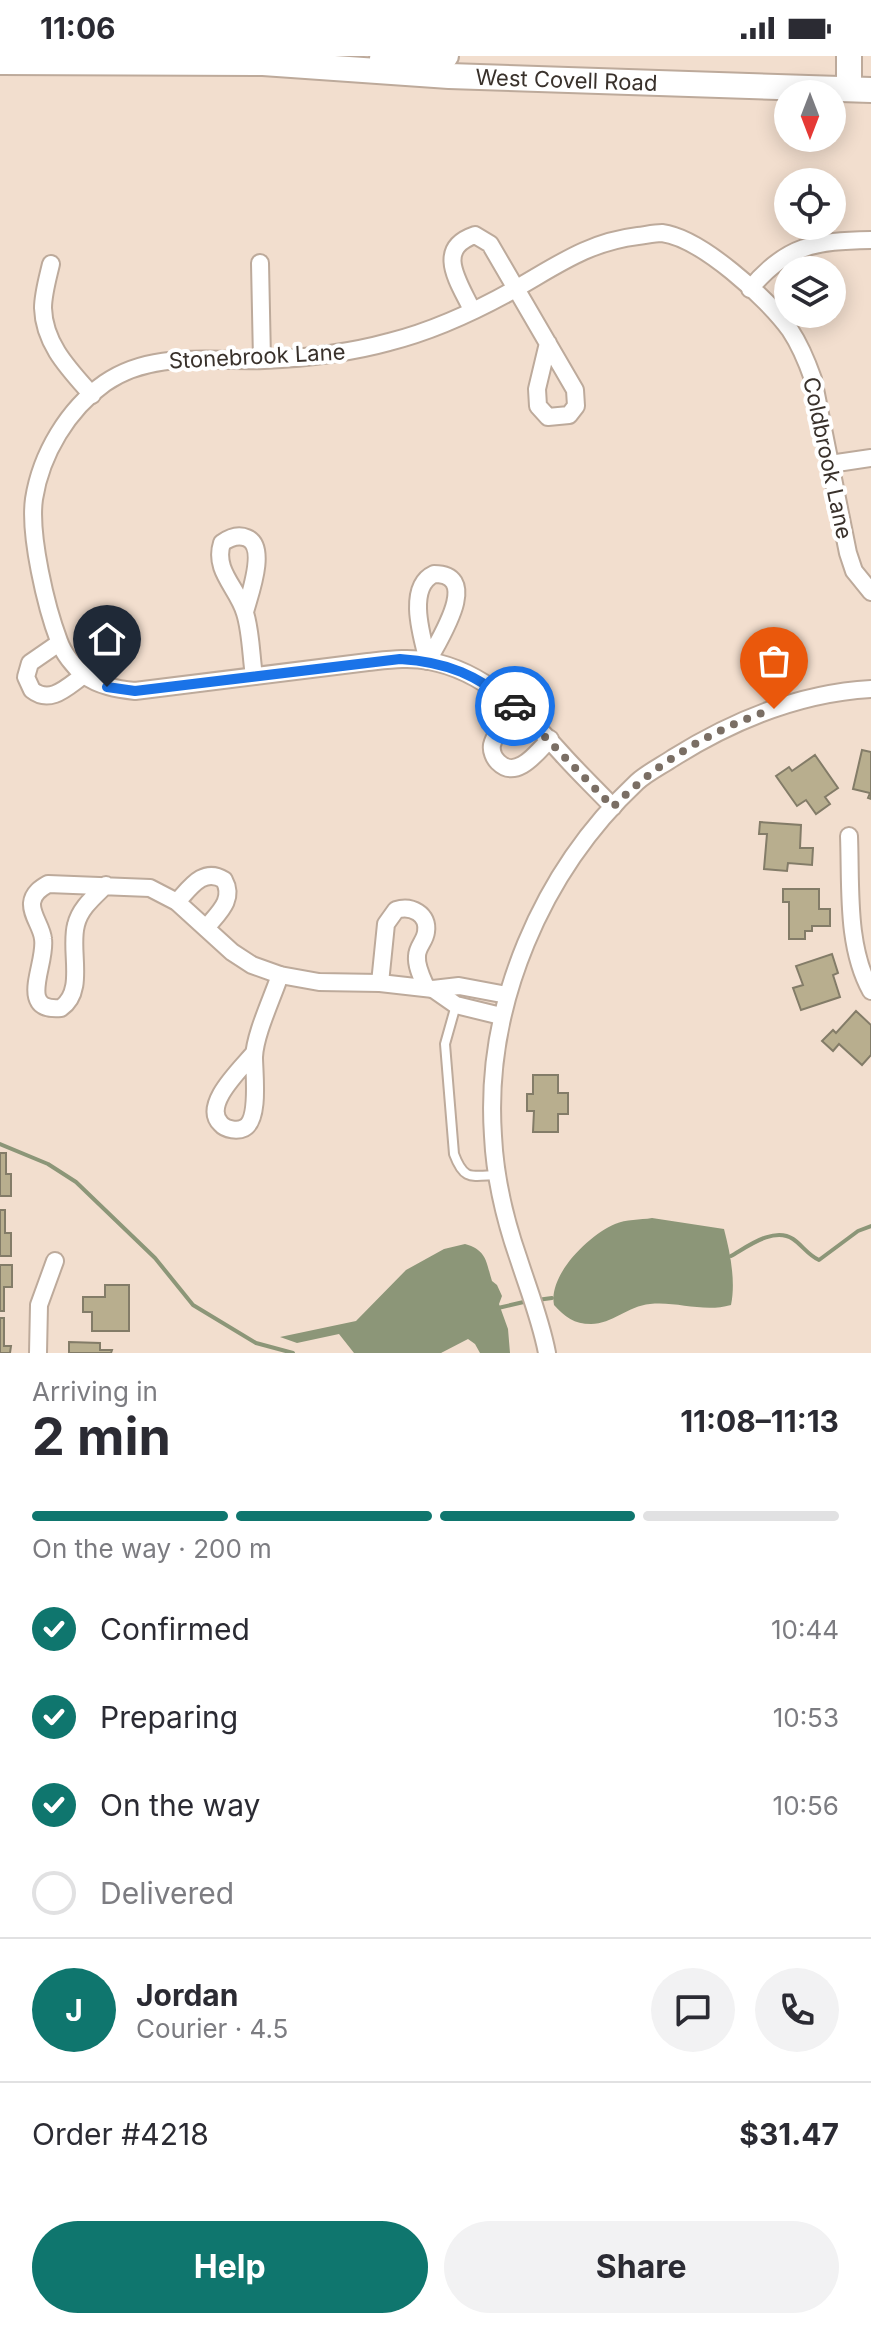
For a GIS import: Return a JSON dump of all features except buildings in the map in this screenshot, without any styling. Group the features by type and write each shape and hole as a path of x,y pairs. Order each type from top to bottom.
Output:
{"street":[{"name":"West Covell Road","path":"0,62 263,63 446,56"},
{"path":"849,56 860,90"},
{"name":"West Covell Road","path":"263,63 449,76 860,90"},
{"name":"Stonebrook Lane","path":"59,643 35,537 35,497 50,448 65,423 92,395 115,378 154,363 186,358 262,360 365,348 392,341 472,310 516,289 568,257 598,244 660,233 684,238 709,253 750,289"},
{"path":"472,310 453,269 454,249 461,240 475,235 490,244 548,343"},
{"path":"750,289 768,266 791,252 815,245 871,240"},
{"path":"260,263 262,360"},
{"path":"51,264 43,307 48,330 58,357 92,395"},
{"name":"Coldbrook Lane","path":"750,289 776,312 806,359 813,379 848,553 854,571 871,592"},
{"path":"830,464 871,458"},
{"path":"442,574 455,583 458,592 456,604 428,661 418,593 428,577 442,574"},
{"path":"245,612 254,676"},
{"path":"84,675 54,696 38,695 26,677 30,663 59,643 84,675 107,687 135,691 389,660 428,661 450,666 477,679 517,708 613,807"},
{"path":"547,1353 538,1315 506,1219 497,1175 492,1094 501,1016 533,927 577,848 640,780 691,747 748,717 800,701 871,689"},
{"path":"517,708 493,742 493,755 498,762 511,768 522,766 550,739"},
{"path":"849,836 854,937 859,967 871,991"},
{"path":"177,902 203,877 211,875 224,880 228,886 228,900 206,928"},
{"path":"106,885 86,904 75,926 72,997 61,1008 45,1007 39,1003 36,994 35,984 44,955 42,930 32,903 35,895 48,884 106,885 150,888 177,902 232,952 252,965 280,975 319,982 429,988 459,986 507,995"},
{"path":"380,983 386,924 396,910 411,908 418,911 426,922 427,930 416,957 429,988 456,1005 501,1016"},
{"path":"254,1053 280,975"},
{"path":"38,1353 39,1305 55,1261"}],"lane":[{"path":"456,1005 445,1044 454,1154 460,1171 468,1177 497,1175"}],"shaded area":[{"path":"652,1218 724,1229 733,1276 731,1305 710,1308 650,1304 591,1324 570,1319 554,1305 557,1281 564,1269 594,1237 615,1224"},
{"path":"465,1244 482,1253 492,1281 502,1296 499,1304 508,1329 510,1353 480,1353 468,1339 441,1353 354,1353 339,1334 297,1343 280,1337 356,1321 406,1270 444,1249"}],"waterway":[{"path":"0,1144 48,1164 76,1182 155,1258 193,1305 256,1343 293,1353"},
{"path":"731,1256 761,1239 778,1235 793,1239 819,1260 858,1231 871,1226"},
{"path":"537,1300 552,1298"},
{"path":"498,1308 528,1301"}],"way so far":[{"path":"515,706 613,807 640,780 691,747 748,717 774,709"}],"route":[{"path":"107,687 135,691 400,659 450,666 477,679 515,706"}]}
